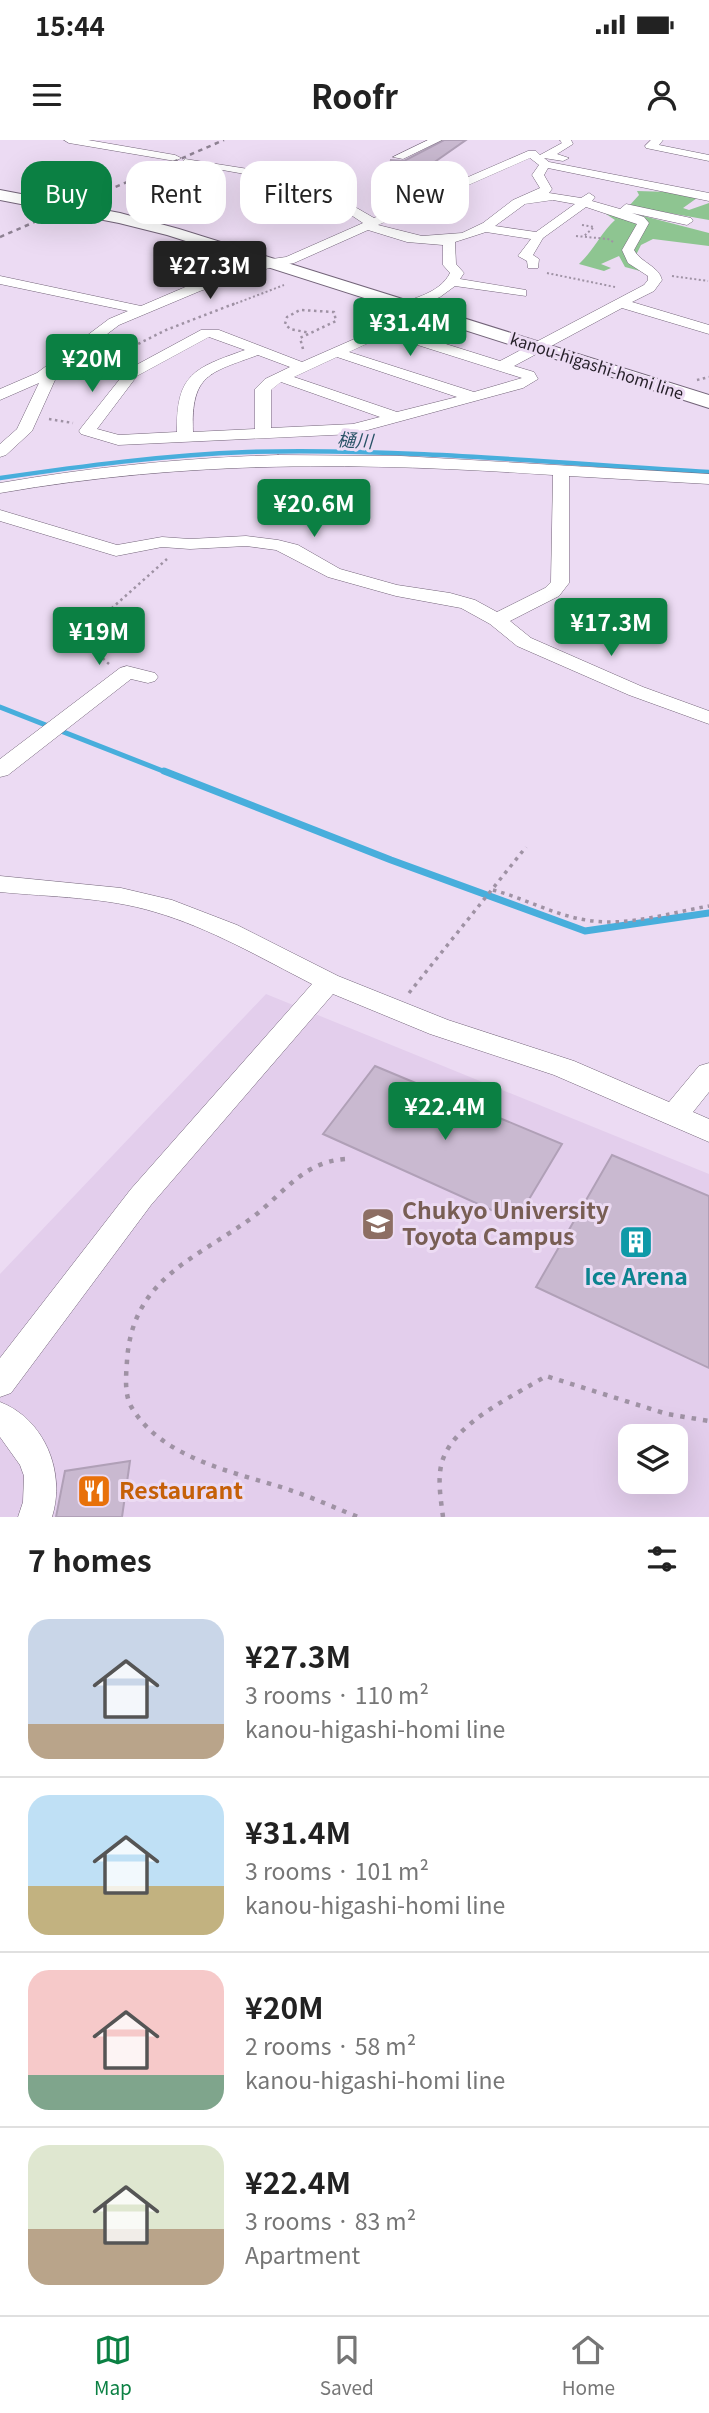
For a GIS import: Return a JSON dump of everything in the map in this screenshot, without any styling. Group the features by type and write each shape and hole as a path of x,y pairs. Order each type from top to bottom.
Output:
{"main road":[{"name":"kanou-higashi-homi line","path":"0,195 120,218 709,402"}],"street":[{"path":"69,140 176,158"},
{"path":"399,156 438,140"},
{"path":"523,140 532,153 545,164 708,197"},
{"path":"565,140 568,144 545,155 636,170 625,180"},
{"path":"658,140 650,146 709,158"},
{"path":"469,181 532,153"},
{"path":"430,239 463,236 483,228 524,199 543,193 547,189 538,175 545,164"},
{"path":"226,167 310,183 371,223"},
{"path":"533,265 533,259 524,256 533,247 538,236 578,208 608,177"},
{"path":"524,199 548,196 687,221"},
{"path":"669,217 708,197"},
{"path":"502,366 649,288 655,280 653,274 633,260 628,250 643,223 602,204"},
{"path":"0,396 42,376 91,337 141,310 195,288 270,263 289,260 372,224 396,237 449,243 450,265 457,273 453,282 439,293 406,306"},
{"path":"483,228 538,236"},
{"path":"0,280 141,310"},
{"path":"453,282 517,292"},
{"path":"620,303 709,330"},
{"path":"263,432 263,389 280,377 425,312"},
{"path":"302,367 214,333 206,333 132,373 87,430 92,434 118,440 353,429 531,379 529,375 386,330"},
{"path":"184,435 188,390 215,368 258,350"},
{"path":"335,352 473,397"},
{"path":"0,452 23,431 48,380 42,376"},
{"path":"280,377 398,418"},
{"path":"0,488 88,473 217,461 347,461 709,479"},
{"path":"497,620 552,592 559,583 561,471"},
{"path":"0,515 116,551 151,543 246,541 292,549 334,573 396,590 468,604 497,620 524,642 636,691 709,718"},
{"path":"0,770 127,672 148,677"},
{"path":"0,884 121,896 163,906 228,931 329,982 439,1027 564,1068 709,1131"},
{"path":"0,1382 141,1197 329,982"},
{"path":"674,1116 709,1073"},
{"path":"0,1417 7,1421 36,1457 42,1480 41,1501 35,1517"}],"path":[{"path":"576,236 608,239 615,243 631,242"},
{"path":"517,292 547,273 617,288"},
{"path":"653,274 708,281"},
{"path":"91,337 113,346 132,347 166,330 309,275"},
{"path":"302,347 300,338 336,321 334,312 300,310 287,317 285,324 289,329 310,333"},
{"path":"34,411 55,422 92,425"},
{"path":"127,672 99,657 83,640 103,616 157,566 190,544"},
{"path":"395,1009 526,847"},
{"path":"493,890 521,896 585,920 624,919 709,906"},
{"path":"345,1159 335,1159 306,1168 260,1212 188,1258 169,1275 135,1319 129,1342 125,1383 132,1407 149,1428 199,1460 306,1496 358,1517"},
{"path":"443,1517 440,1486 443,1460 452,1444 489,1410 546,1376 569,1380 673,1417 709,1421"}],"shaded area":[{"name":"Chukyo University Toyota Campus","path":"266,994 709,1174 709,1517 0,1517 0,1274"}],"green space":[{"path":"637,191 670,192 697,198 683,208 689,210 709,203 709,220 629,206 639,195"},
{"path":"600,210 632,213 709,233 709,246 653,239 641,245 636,255 644,272 625,267 619,256 601,264 611,268 604,271 579,264 615,220"}],"building":[{"path":"444,140 466,140 436,161 404,161"},
{"path":"375,1066 562,1144 516,1221 323,1134"},
{"name":"Ice Arena","path":"612,1155 709,1196 709,1368 536,1287"},
{"name":"Restaurant","path":"130,1461 122,1517 56,1517 65,1471"}],"waterway":[{"name":"樋川","path":"0,478 186,456 306,451 479,457 709,472"},
{"path":"0,707 168,773"},
{"path":"164,771 391,860 585,931 709,913"}],"railway":[{"path":"0,237 224,140"}],"place":[{"name":"Chukyo University Toyota Campus","path":"378,1224"},
{"name":"Ice Arena","path":"636,1242"},
{"name":"Restaurant","path":"94,1491"}]}
